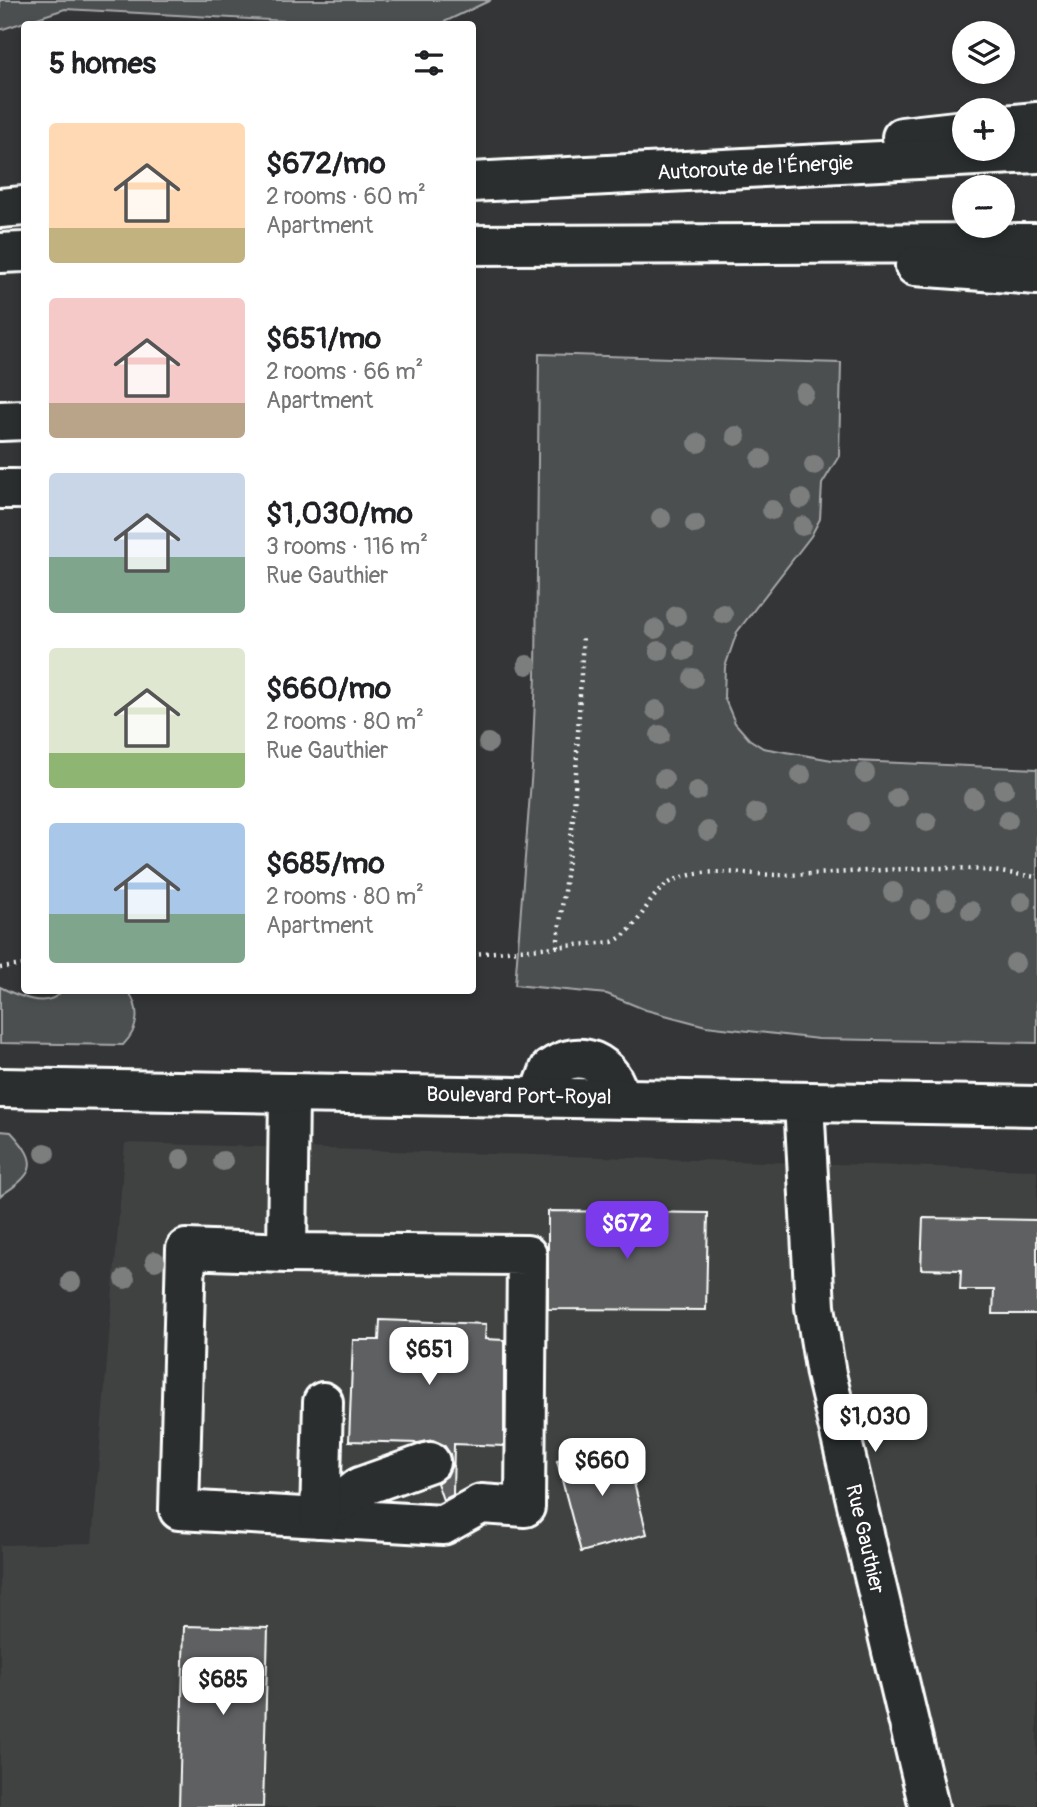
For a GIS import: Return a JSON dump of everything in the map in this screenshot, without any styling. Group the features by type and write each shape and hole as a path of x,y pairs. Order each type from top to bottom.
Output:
{"main road":[{"path":"1015,124 1037,122"},
{"path":"513,180 952,131"},
{"name":"Autoroute de l'Énergie","path":"476,183 1037,153"},
{"path":"0,208 21,206"},
{"path":"627,243 1037,275"},
{"path":"476,245 1037,243"},
{"path":"0,253 21,252"},
{"path":"0,421 21,420"},
{"path":"0,489 21,489"},
{"name":"Boulevard Port-Royal","path":"0,1088 1037,1106"},
{"path":"287,1253 289,1093"},
{"name":"Rue Gauthier","path":"804,1102 815,1307 826,1374 929,1807"},
{"path":"186,1249 287,1253 527,1255 525,1507 481,1504 443,1525 320,1518 178,1510 186,1249"},
{"path":"320,1518 323,1402"},
{"path":"320,1518 360,1488 430,1462"}],"path":[{"path":"557,947 574,812 583,635"},
{"path":"476,954 598,944 624,937 664,886 700,874 778,875 947,868 1037,877"},
{"path":"0,968 21,965"}],"shaded area":[{"path":"0,0 491,0 446,21 288,21 65,9 21,21 0,30"},
{"path":"539,354 841,363 839,456 822,484 820,519 811,536 737,632 725,667 724,697 735,723 749,739 763,748 832,760 1037,769 1037,1043 818,1039 706,1026 646,1010 607,994 515,985 532,768 536,676"},
{"path":"0,987 32,1000 49,1000 59,994 130,994 135,1005 135,1026 123,1045 0,1043"},
{"path":"0,1131 11,1132 27,1152 30,1161 26,1175 0,1196"},
{"path":"125,1143 1037,1170 1037,1807 0,1807 0,1545 92,1543"}],"building":[{"path":"548,1211 708,1213 706,1310 548,1309"},
{"path":"923,1218 1037,1220 1037,1314 993,1314 994,1290 960,1290 961,1270 921,1269"},
{"path":"380,1320 486,1324 485,1339 504,1340 504,1446 454,1444 453,1495 443,1500 437,1483 447,1476 452,1465 450,1454 444,1445 433,1440 418,1443 349,1441 353,1340 379,1340"},
{"path":"624,1444 647,1534 581,1552 557,1461"},
{"path":"184,1626 268,1628 263,1807 179,1807"}]}
